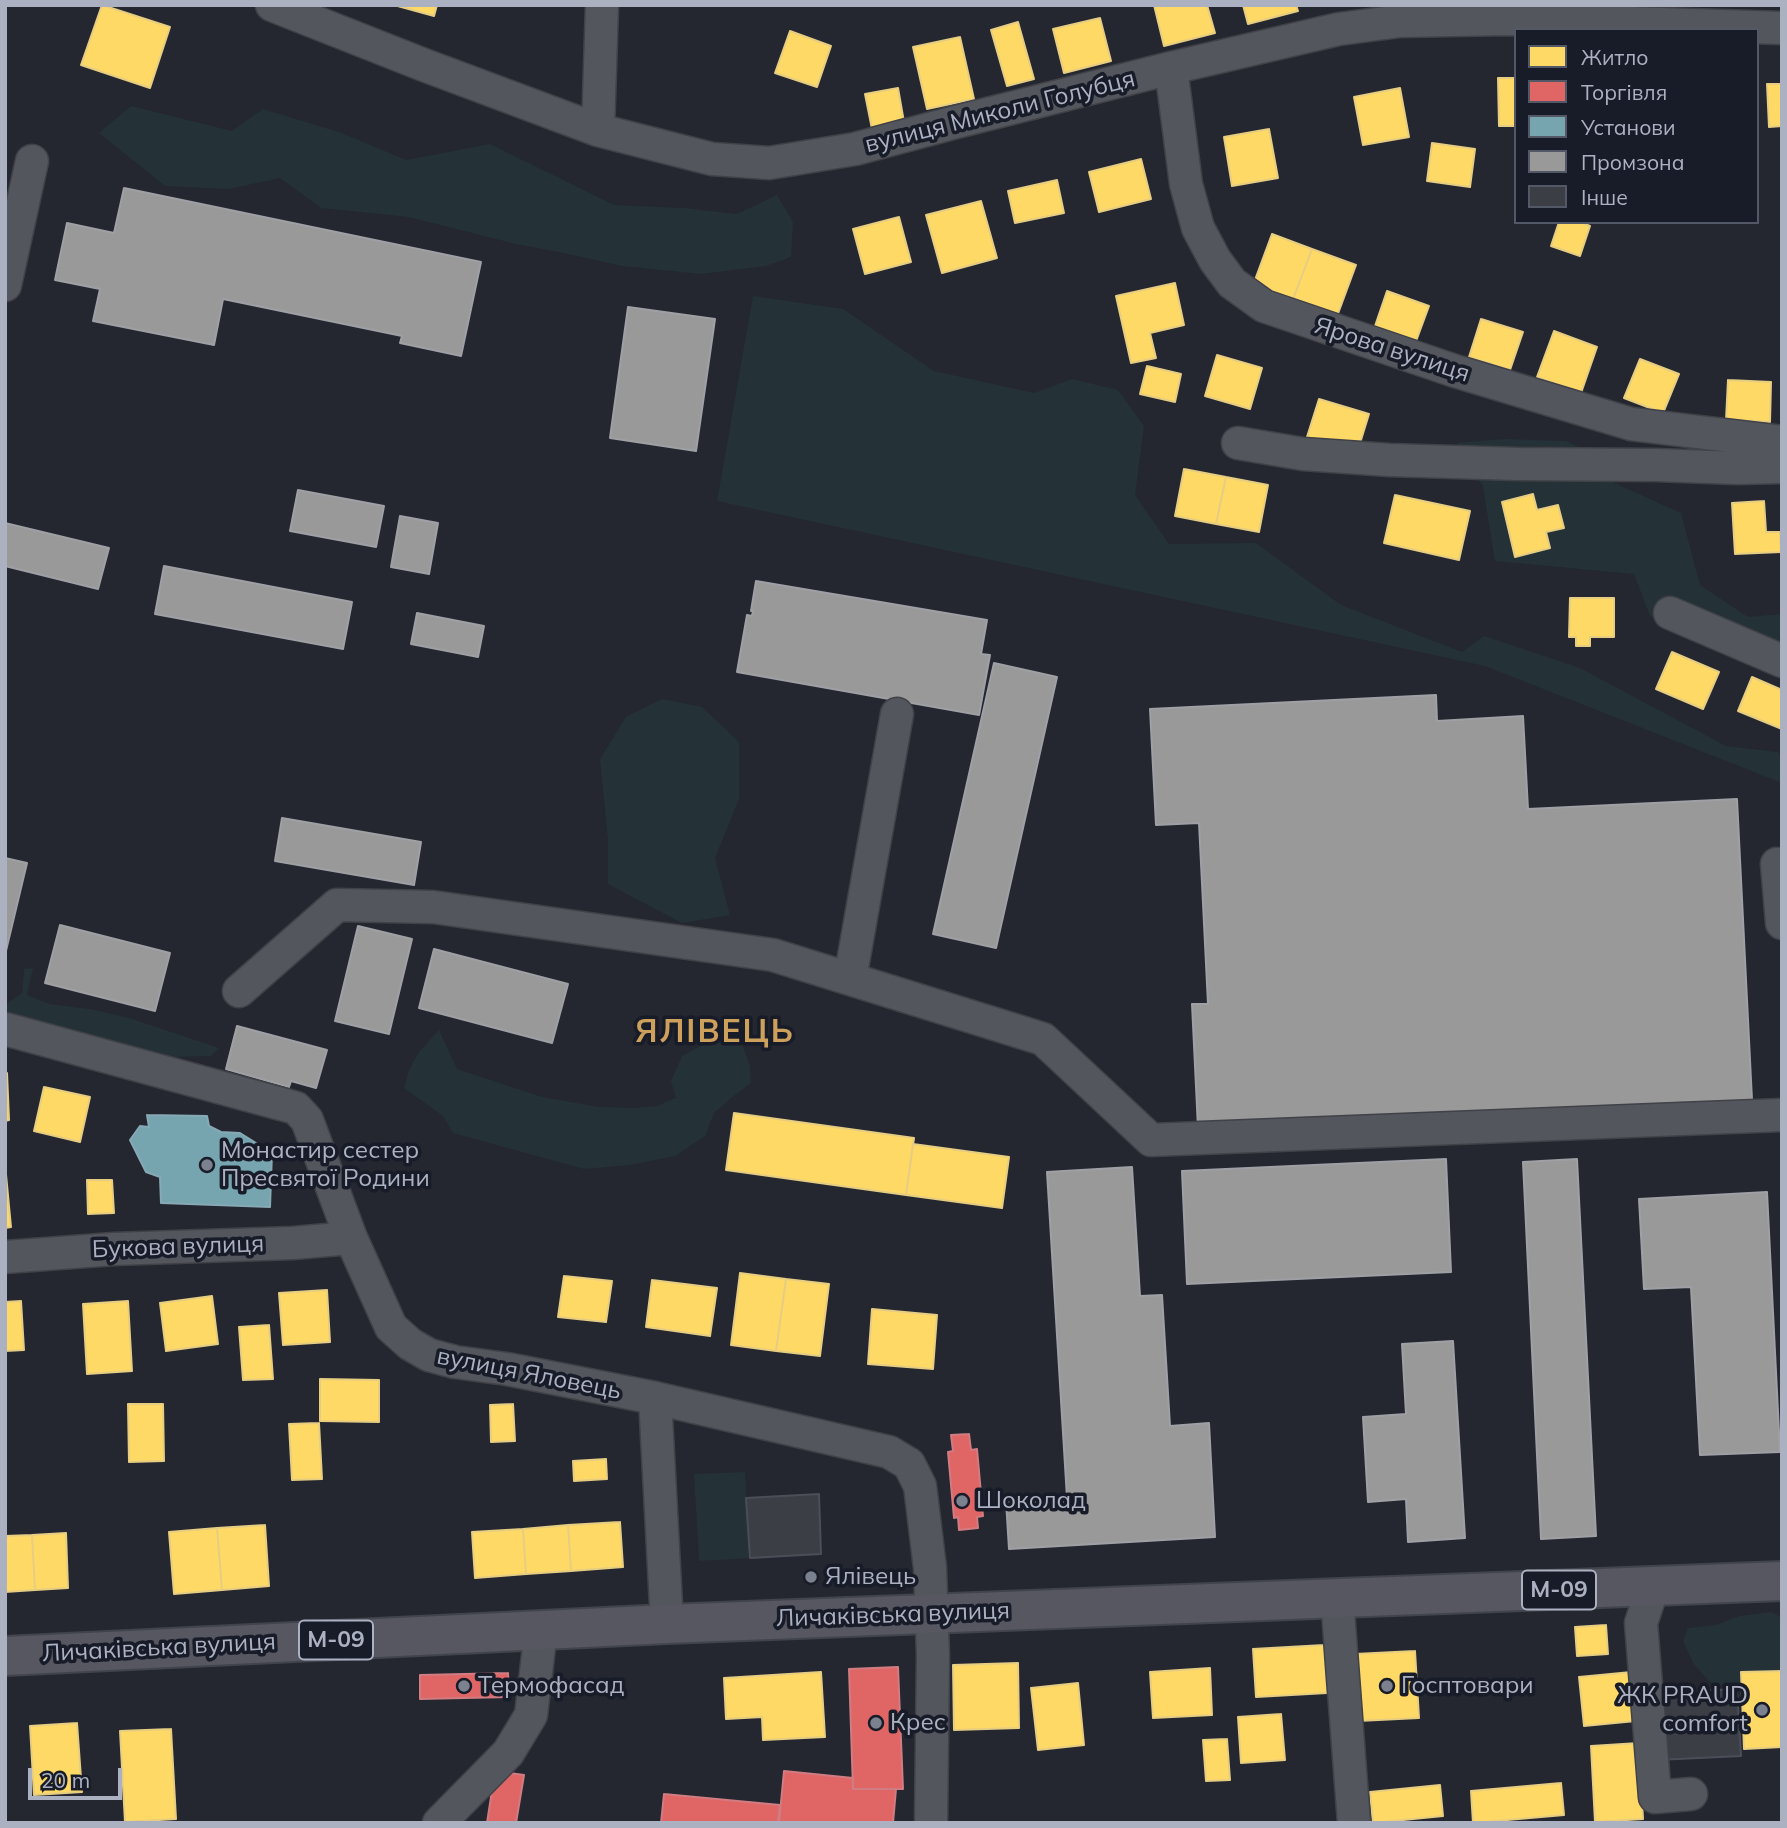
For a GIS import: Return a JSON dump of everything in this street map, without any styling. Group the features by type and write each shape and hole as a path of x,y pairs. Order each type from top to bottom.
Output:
{"main road":[{"name":"Личаківська вулиця","path":"5,1656 667,1624 1782,1581"}],"street":[{"name":"вулиця Миколи Голубця","path":"272,5 598,130 712,159 769,163 855,149 1399,13 1782,28"},
{"path":"598,130 602,5"},
{"name":"Ярова вулиця","path":"1171,68 1186,184 1198,228 1232,284 1264,306 1455,371 1631,424 1782,442"},
{"path":"5,285 32,161"},
{"path":"1238,443 1303,454 1389,460 1782,467"},
{"path":"1670,613 1782,661"},
{"path":"850,979 897,714"},
{"path":"1777,864 1782,923"},
{"path":"239,991 337,905 433,907 773,955 1043,1040 1151,1140 1782,1115"},
{"name":"вулиця Яловець","path":"5,1029 296,1108 307,1120 351,1238 391,1327 410,1344 429,1355 455,1362 506,1369 655,1398 667,1624"},
{"name":"Букова вулиця","path":"5,1258 114,1249 293,1243 351,1238"},
{"path":"655,1398 889,1452 909,1464 920,1486 933,1614 932,1823"},
{"path":"1653,1587 1641,1623 1655,1797 1691,1794"},
{"path":"1337,1598 1354,1823"},
{"path":"439,1823 508,1753 531,1714 541,1630"}],"shaded area":[{"path":"131,106 232,131 263,109 342,133 406,160 490,144 614,205 684,208 737,214 777,195 793,222 791,257 766,266 701,274 622,266 516,244 409,217 321,208 280,178 229,189 165,186 99,133"},
{"path":"753,296 843,309 934,371 1034,393 1072,379 1118,390 1144,426 1135,495 1169,544 1256,543 1341,605 1462,652 1484,636 1580,668 1726,746 1778,752 1782,757 1782,783 1485,666 717,501"},
{"path":"1503,439 1566,441 1596,455 1610,481 1681,513 1700,585 1748,617 1782,614 1782,663 1771,664 1650,616 1634,574 1495,561 1483,487 1457,443"},
{"path":"662,699 702,707 739,742 739,799 715,858 730,915 682,923 608,884 608,840 600,759 626,717"},
{"path":"33,968 27,995 49,1004 90,1009 129,1018 219,1048 211,1056 173,1057 134,1053 5,1025 5,1005 22,993 24,969"},
{"path":"439,1030 457,1069 542,1097 599,1107 657,1106 676,1098 671,1081 682,1056 706,1043 740,1039 750,1066 751,1083 714,1113 705,1136 675,1156 630,1165 584,1169 453,1133 443,1116 404,1088 409,1070 419,1052"},
{"path":"745,1472 750,1558 699,1561 694,1474"},
{"path":"1772,1612 1782,1618 1782,1710 1765,1693 1734,1689 1710,1682 1693,1663 1683,1641 1688,1628 1716,1625 1739,1616"}],"building: Житло":[{"path":"102,5 170,27 150,88 81,65"},
{"path":"394,5 437,5 434,16"},
{"path":"1154,5 1207,5 1215,33 1164,46"},
{"path":"1243,5 1296,5 1298,11 1248,24"},
{"path":"1100,18 1111,61 1064,73 1053,29"},
{"path":"1018,22 1034,79 1007,86 991,30"},
{"path":"790,31 831,46 817,87 775,73"},
{"path":"960,37 974,99 927,109 913,47"},
{"path":"1498,78 1514,78 1514,126 1499,126"},
{"path":"1767,84 1782,84 1782,126 1769,127"},
{"path":"898,88 905,128 873,134 865,94"},
{"path":"1400,88 1409,137 1363,145 1354,97"},
{"path":"1269,129 1278,178 1232,186 1224,137"},
{"path":"1432,143 1475,149 1470,187 1427,181"},
{"path":"1141,159 1151,199 1099,212 1089,172"},
{"path":"1057,180 1064,213 1015,223 1008,191"},
{"path":"981,201 997,258 942,273 926,215"},
{"path":"899,217 911,262 865,274 853,229"},
{"path":"1558,224 1590,226 1580,256 1551,246"},
{"path":"1272,234 1312,249 1292,302 1252,288"},
{"path":"1312,249 1356,265 1336,319 1292,302"},
{"path":"1175,283 1184,325 1150,333 1156,358 1131,363 1116,296"},
{"path":"1387,291 1429,306 1415,344 1374,329"},
{"path":"1481,319 1523,332 1510,370 1469,357"},
{"path":"1554,331 1597,347 1581,393 1537,377"},
{"path":"1217,355 1262,368 1250,409 1205,396"},
{"path":"1640,359 1679,374 1663,413 1624,398"},
{"path":"1147,366 1181,374 1175,402 1140,394"},
{"path":"1728,380 1771,382 1770,422 1726,420"},
{"path":"1319,399 1369,414 1357,453 1307,437"},
{"path":"1184,469 1226,477 1216,524 1175,516"},
{"path":"1226,477 1268,485 1259,532 1216,524"},
{"path":"1533,494 1537,510 1558,505 1564,528 1546,532 1550,548 1515,557 1502,502"},
{"path":"1395,495 1470,511 1459,560 1384,543"},
{"path":"1764,501 1766,532 1780,532 1781,552 1735,554 1732,503"},
{"path":"1570,598 1614,598 1614,637 1590,637 1590,646 1576,646 1576,637 1569,637"},
{"path":"1672,652 1719,672 1703,709 1656,689"},
{"path":"1752,677 1782,690 1782,729 1738,711"},
{"path":"5,1073 9,1120 5,1121"},
{"path":"44,1087 90,1097 80,1142 34,1131"},
{"path":"734,1113 914,1138 906,1195 726,1170"},
{"path":"913,1144 1009,1157 1002,1208 906,1195"},
{"path":"5,1164 11,1227 5,1228"},
{"path":"87,1180 112,1180 114,1213 88,1214"},
{"path":"740,1273 786,1279 776,1351 731,1345"},
{"path":"564,1276 612,1281 606,1322 558,1317"},
{"path":"786,1279 829,1284 820,1356 776,1351"},
{"path":"652,1280 717,1288 710,1336 646,1327"},
{"path":"327,1290 330,1342 283,1345 279,1293"},
{"path":"212,1296 218,1344 166,1351 160,1303"},
{"path":"21,1301 24,1350 5,1351 5,1302"},
{"path":"128,1301 132,1371 87,1374 83,1304"},
{"path":"872,1309 937,1315 933,1369 868,1364"},
{"path":"269,1325 273,1379 243,1380 239,1327"},
{"path":"320,1379 379,1380 379,1422 320,1421"},
{"path":"128,1404 163,1404 164,1461 129,1462"},
{"path":"513,1404 515,1441 491,1442 490,1405"},
{"path":"319,1423 322,1479 292,1480 289,1424"},
{"path":"606,1459 607,1479 574,1481 573,1461"},
{"path":"620,1522 623,1567 571,1571 568,1525"},
{"path":"265,1525 269,1586 222,1590 217,1528"},
{"path":"568,1525 571,1571 526,1574 523,1529"},
{"path":"217,1528 222,1590 174,1594 169,1532"},
{"path":"523,1529 526,1574 475,1578 472,1532"},
{"path":"66,1533 68,1588 35,1590 32,1535"},
{"path":"32,1535 35,1590 5,1592 5,1536"},
{"path":"1606,1625 1608,1654 1577,1656 1575,1627"},
{"path":"1324,1645 1327,1693 1256,1697 1253,1649"},
{"name":"Госптовари","path":"1415,1651 1419,1718 1358,1721 1355,1654"},
{"path":"1018,1663 1019,1728 954,1730 953,1665"},
{"path":"1210,1668 1212,1715 1153,1718 1150,1672"},
{"path":"1642,1671 1646,1720 1584,1726 1579,1677"},
{"name":"ЖК PRAUD comfort","path":"1782,1671 1782,1747 1744,1749 1741,1672"},
{"path":"821,1672 825,1737 763,1740 762,1717 726,1719 724,1678"},
{"path":"1078,1683 1084,1745 1038,1750 1031,1688"},
{"path":"1281,1714 1285,1760 1241,1763 1238,1717"},
{"path":"77,1723 82,1792 34,1795 30,1726"},
{"path":"171,1729 176,1819 125,1822 120,1731"},
{"path":"1227,1739 1230,1780 1206,1781 1203,1740"},
{"path":"1639,1743 1643,1819 1595,1822 1591,1746"},
{"path":"1561,1783 1564,1815 1473,1823 1471,1791"},
{"path":"1440,1785 1443,1816 1373,1823 1370,1792"}],"building: Торгівля":[{"path":"969,1434 971,1450 977,1449 983,1516 977,1517 978,1528 959,1530 958,1517 954,1518 948,1452 953,1451 951,1435"},
{"name":"Крес","path":"898,1667 903,1789 853,1789 849,1669"},
{"name":"Термофасад","path":"508,1673 509,1697 420,1699 420,1675"},
{"path":"495,1771 524,1775 516,1823 487,1823"},
{"path":"784,1771 853,1778 853,1789 896,1789 893,1823 779,1823"},
{"path":"664,1794 780,1805 778,1823 661,1823"}],"building: Установи":[{"name":"Монастир сестер Пресвятої Родини","path":"147,1115 207,1116 209,1126 221,1132 240,1133 272,1153 270,1207 161,1203 160,1177 146,1172 130,1140 140,1126 149,1127"}],"building: Промзона":[{"path":"124,188 481,262 461,356 400,343 402,336 223,299 214,345 93,321 100,289 55,280 67,223 114,233"},
{"path":"628,307 715,319 696,451 610,438"},
{"path":"298,490 384,506 376,547 290,531"},
{"path":"400,516 438,523 429,574 391,567"},
{"path":"5,523 109,548 98,589 5,566"},
{"path":"164,566 352,602 343,649 155,614"},
{"path":"756,581 987,620 981,654 990,655 979,715 737,672 747,615 752,616"},
{"path":"417,613 484,626 478,657 411,644"},
{"path":"994,663 1057,677 996,948 933,934"},
{"path":"1436,695 1437,721 1523,716 1528,809 1737,799 1752,1100 1198,1128 1192,1004 1208,1004 1199,823 1156,825 1150,709"},
{"path":"282,818 421,842 414,885 275,861"},
{"path":"5,858 27,863 5,955"},
{"path":"60,925 170,953 155,1011 45,983"},
{"path":"358,926 412,939 389,1034 335,1021"},
{"path":"434,949 568,984 552,1043 419,1008"},
{"path":"237,1026 327,1050 316,1088 291,1081 289,1087 226,1069"},
{"path":"1446,1159 1451,1272 1187,1284 1182,1171"},
{"path":"1577,1159 1596,1536 1541,1539 1523,1162"},
{"path":"1132,1167 1140,1296 1162,1295 1170,1426 1209,1423 1215,1537 1009,1549 1006,1501 1067,1498 1047,1172"},
{"path":"1767,1192 1780,1452 1700,1455 1691,1287 1644,1289 1639,1199"},
{"path":"1453,1341 1465,1538 1408,1542 1406,1499 1368,1502 1363,1417 1406,1414 1402,1344"}],"building: Інше":[{"path":"819,1494 821,1554 750,1558 746,1498"},
{"path":"1737,1689 1741,1756 1657,1760 1653,1693"}],"place":[{"name":"Монастир сестер Пресвятої Родини","path":"207,1165"},
{"name":"Шоколад","path":"962,1501"},
{"name":"Ялівець","path":"811,1577"},
{"name":"Термофасад","path":"464,1686"},
{"name":"Госптовари","path":"1387,1686"},
{"name":"ЖК PRAUD comfort","path":"1762,1710"},
{"name":"Крес","path":"876,1723"}],"district":[{"name":"ЯЛІВЕЦЬ","path":"715,1032"}]}
